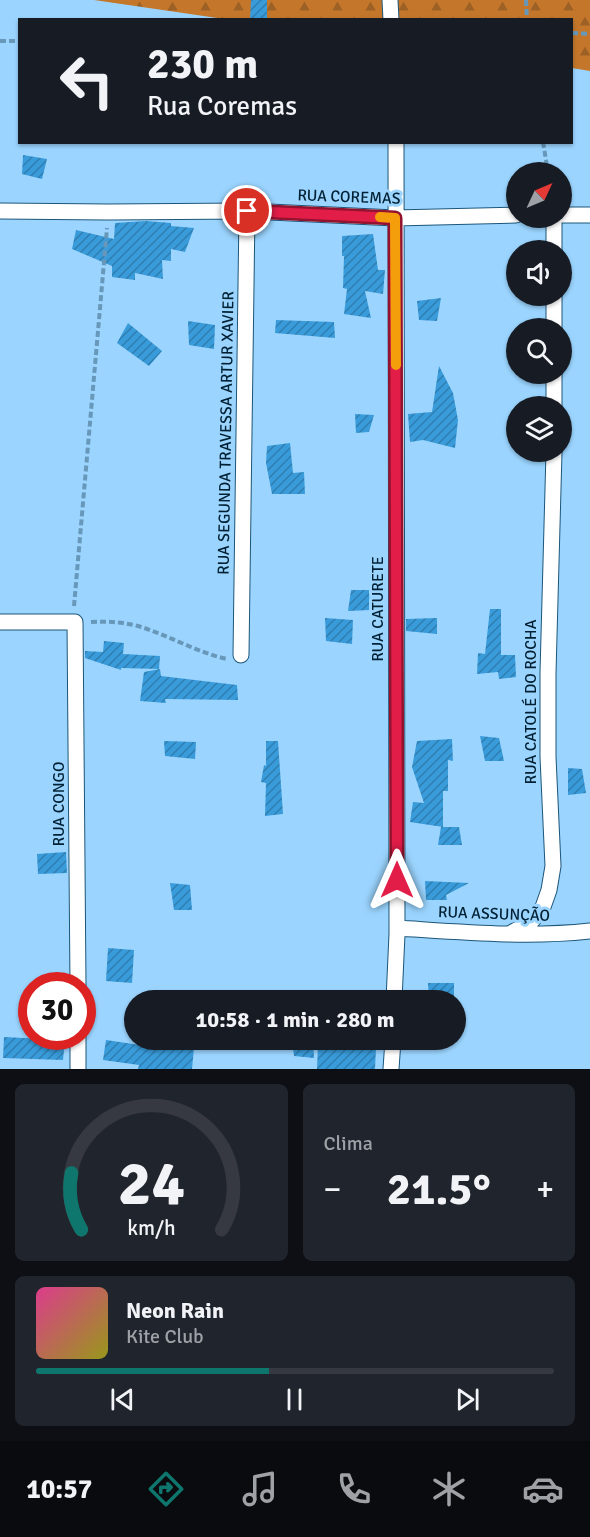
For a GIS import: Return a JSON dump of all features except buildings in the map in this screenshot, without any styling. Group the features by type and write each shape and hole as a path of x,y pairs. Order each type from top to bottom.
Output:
{"street":[{"path":"390,0 391,18"},
{"name":"RUA CATURETE","path":"394,990 397,928 396,144"},
{"name":"RUA COREMAS","path":"0,211 247,211 395,218 506,215"},
{"name":"RUA SEGUNDA TRAVESSA ARTUR XAVIER","path":"241,655 247,211"},
{"path":"572,215 590,214"},
{"name":"RUA CATOLÉ DO ROCHA","path":"508,934 531,922 543,907 549,890 553,866 548,721 554,462"},
{"path":"0,622 75,622"},
{"name":"RUA CONGO","path":"75,622 78,972"},
{"name":"RUA ASSUNÇÃO","path":"397,928 508,934 563,934 590,931"},
{"path":"78,1050 78,1069"},
{"path":"392,1069 393,1050"}],"path":[{"path":"526,0 527,18"},
{"path":"573,33 590,33"},
{"path":"0,41 18,41"},
{"path":"543,144 546,162"},
{"path":"108,212 73,601 75,622 112,621 137,626 213,656 234,660 241,655"}],"green space":[{"path":"94,0 590,0 590,71 573,68 573,18 217,18"}],"slow traffic":[{"path":"380,217 395,218 396,365"}],"route":[{"path":"247,211 395,218 397,880"}]}
